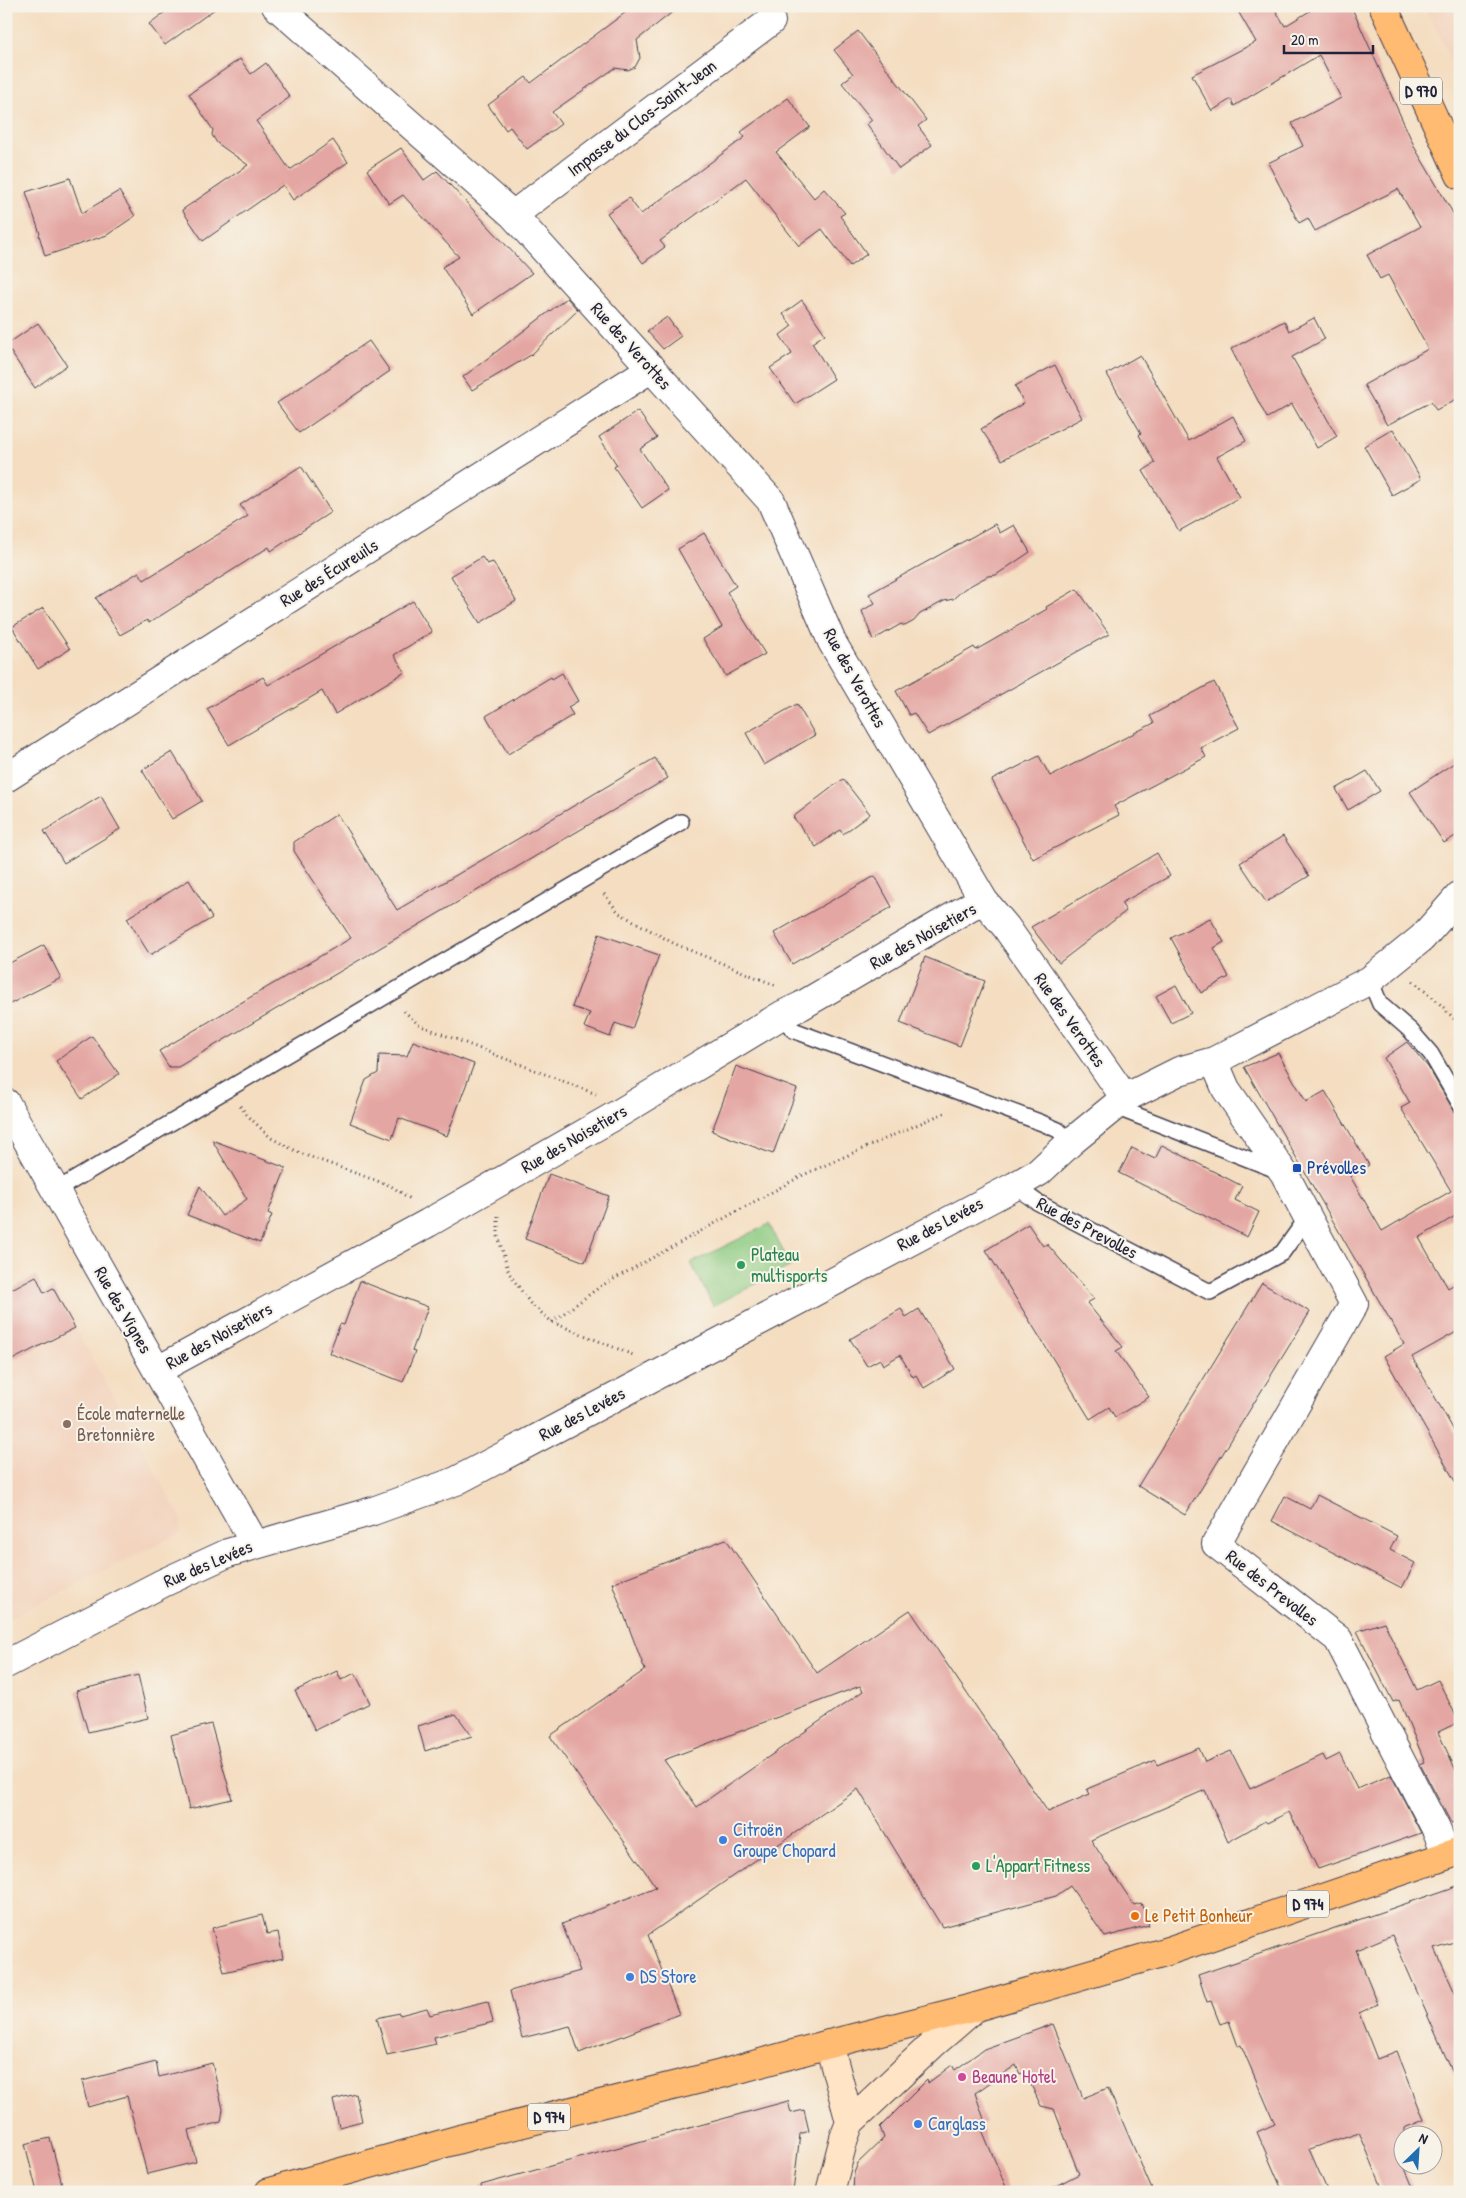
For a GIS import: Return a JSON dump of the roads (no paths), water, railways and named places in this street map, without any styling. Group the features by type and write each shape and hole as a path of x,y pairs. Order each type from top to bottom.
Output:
{"main road":[{"name":"D 970","path":"1383,6 1460,175"},
{"name":"D 974","path":"269,2192 471,2136 721,2074 829,2044 976,2007 1168,1951 1453,1853"},
{"path":"830,2192 850,2122 932,2045 976,2007"},
{"path":"829,2044 850,2122"}],"street":[{"name":"Rue des Verottes","path":"276,6 513,215 771,501 832,642 984,901 1006,927 1119,1102"},
{"name":"Impasse du Clos-Saint-Jean","path":"513,215 771,21"},
{"name":"Rue des Écureuils","path":"6,778 652,368"},
{"path":"1119,1102 1179,1071 1214,1061 1370,980 1422,938 1460,895"},
{"name":"Rue des Noisetiers","path":"158,1370 428,1223 618,1114 791,1010 971,906 984,901"},
{"name":"Rue des Prevolles","path":"1214,1061 1226,1089 1284,1173 1354,1304 1216,1544 1338,1639 1436,1829 1453,1853"},
{"name":"Rue des Levées","path":"6,1664 163,1583 228,1553 372,1511 456,1481 1015,1186 1039,1172 1070,1142 1119,1102"},
{"name":"Rue des Vignes","path":"6,1103 255,1544"}],"lane":[{"path":"55,1191 681,822"},
{"path":"1370,980 1380,1004 1411,1031 1431,1054 1460,1104"},
{"path":"791,1010 793,1030 1058,1130 1070,1142"},
{"path":"1119,1102 1284,1173"},
{"name":"Rue des Prevolles","path":"1015,1186 1037,1202 1210,1292 1282,1253 1307,1218"}],"place":[{"name":"Prévolles","path":"1297,1168"},
{"name":"Plateau multisports","path":"741,1265"},
{"name":"École maternelle Bretonnière","path":"67,1424"},
{"name":"Citroën Groupe Chopard","path":"723,1840"},
{"name":"L'Appart Fitness","path":"976,1866"},
{"name":"Le Petit Bonheur","path":"1135,1916"},
{"name":"DS Store","path":"630,1977"},
{"name":"Beaune Hotel","path":"962,2077"},
{"name":"Carglass","path":"918,2124"}]}
